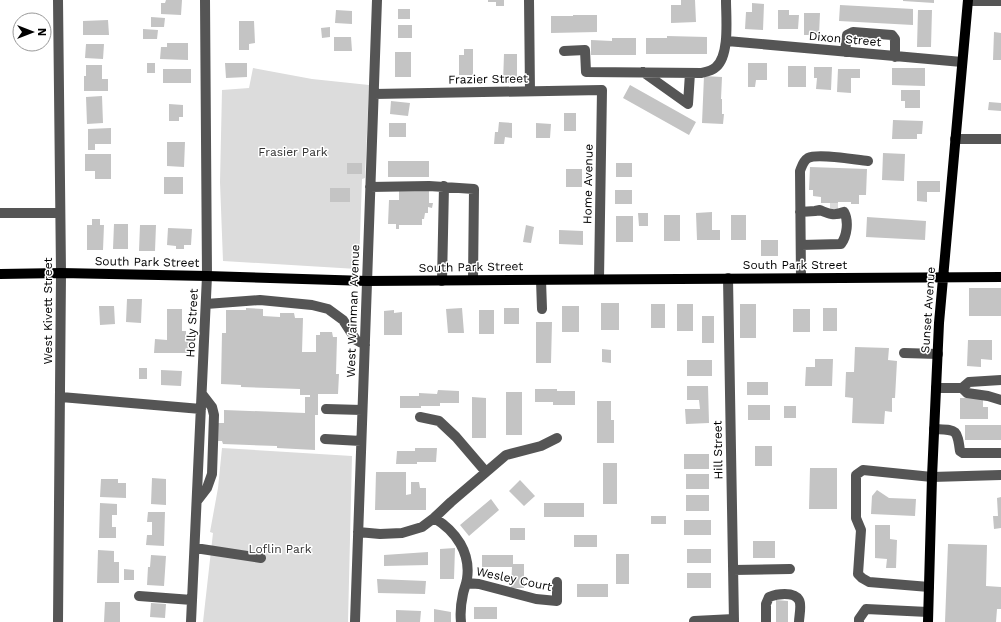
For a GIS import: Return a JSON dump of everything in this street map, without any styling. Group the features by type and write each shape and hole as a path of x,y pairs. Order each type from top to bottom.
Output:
{"main road":[{"name":"Sunset Avenue","path":"928,617 932,477 942,277 968,0"},
{"name":"South Park Street","path":"0,274 61,273 367,281 1001,276"}],"street":[{"name":"West Kivett Street","path":"58,0 61,273 58,622"},
{"name":"Holly Street","path":"191,622 207,276 205,0"},
{"name":"West Wainman Avenue","path":"355,622 377,0"},
{"path":"529,0 530,91"},
{"path":"564,51 585,50 586,72 701,73 710,71 716,67 720,61 726,41 726,0"},
{"path":"968,0 1001,1"},
{"path":"845,52 847,35 853,32 892,35 894,40 895,57"},
{"name":"Dixon Street","path":"726,41 962,62"},
{"path":"643,72 688,104 690,73"},
{"name":"Frazier Street","path":"374,94 602,90"},
{"name":"Home Avenue","path":"599,279 602,90"},
{"path":"955,139 1001,139"},
{"path":"801,278 800,171 805,161 809,158 818,156 868,161"},
{"path":"370,187 444,186 474,188 473,280"},
{"path":"442,281 444,186"},
{"path":"800,212 815,212 833,209 846,216 847,223 843,242 841,244 801,246"},
{"path":"0,213 60,213"},
{"name":"Hill Street","path":"728,278 734,621"},
{"path":"541,280 542,309"},
{"path":"206,304 260,300 312,305 328,309 343,320 356,340 365,345"},
{"path":"904,353 938,354"},
{"path":"936,388 962,388 969,382 1001,380"},
{"path":"962,388 967,393 988,396 1001,400"},
{"path":"197,501 207,488 212,474 214,415 212,407 202,394"},
{"path":"61,397 201,409"},
{"path":"326,410 362,410"},
{"path":"420,417 439,421 456,437 486,472"},
{"path":"934,429 952,430 957,434 960,451 963,453 1001,453"},
{"path":"358,532 380,534 402,533 422,527 506,455 541,446 557,438"},
{"path":"325,439 361,440"},
{"path":"929,587 869,582 858,574 862,530 856,518 856,475 863,470 932,477 1001,476"},
{"path":"434,518 449,529 463,547 467,562 466,583 462,595 460,622"},
{"path":"195,548 261,558"},
{"path":"733,570 790,569"},
{"name":"Wesley Court","path":"466,583 479,584 536,599 557,601 557,582"},
{"path":"766,622 766,604 769,597 775,594 793,595 800,601 799,622"},
{"path":"139,596 192,600"},
{"path":"859,622 859,619 866,609 928,617"},
{"path":"694,621 734,621"}],"green space":[{"name":"Frasier Park","path":"253,68 312,79 369,85 365,178 362,179 359,266 357,269 223,261 220,182 222,90 249,88"},
{"name":"Loflin Park","path":"222,448 352,456 348,622 203,622 213,533 210,532 218,488"}],"building":[{"path":"166,0 182,0 181,15 161,14 161,3 165,3"},
{"path":"488,0 504,0 504,6 496,6 496,2 488,2"},
{"path":"681,0 695,0 696,22 671,23 671,5 681,5"},
{"path":"934,0 934,3 903,1"},
{"path":"752,3 764,4 763,30 745,29 746,12 752,12"},
{"path":"840,5 913,9 913,25 839,21"},
{"path":"398,9 410,9 410,19 398,19"},
{"path":"336,10 352,11 352,24 335,23"},
{"path":"778,10 789,10 789,15 799,15 798,29 778,29"},
{"path":"918,10 932,10 931,47 917,47"},
{"path":"804,13 820,13 819,35 804,35"},
{"path":"597,15 597,32 551,33 551,16"},
{"path":"151,17 165,18 164,27 151,27"},
{"path":"108,20 109,35 83,35 83,21"},
{"path":"239,21 254,21 255,43 249,44 249,50 239,50"},
{"path":"398,25 412,25 412,38 398,38"},
{"path":"330,27 330,37 322,38 321,28"},
{"path":"143,29 158,30 157,39 143,39"},
{"path":"994,32 1001,33 1001,60 993,60"},
{"path":"667,36 707,37 707,54 646,54 646,38 667,38"},
{"path":"334,37 351,37 352,51 334,51"},
{"path":"612,38 636,38 636,55 591,55 591,40 612,41"},
{"path":"167,43 188,43 188,60 160,59 161,47 167,47"},
{"path":"86,44 104,44 103,59 85,58"},
{"path":"464,49 473,49 473,75 459,75 459,55 464,55"},
{"path":"395,52 411,52 411,77 395,77"},
{"path":"504,54 517,54 517,83 503,83"},
{"path":"147,63 155,63 155,73 147,73"},
{"path":"225,63 247,63 247,77 226,78"},
{"path":"748,63 767,63 767,80 756,80 755,87 748,87"},
{"path":"86,65 102,65 102,79 108,79 108,91 84,91"},
{"path":"788,66 806,66 806,87 788,87"},
{"path":"814,67 832,67 831,90 816,89 817,78 814,78"},
{"path":"892,68 925,68 925,86 892,85"},
{"path":"163,69 191,69 191,83 163,83"},
{"path":"838,69 860,69 860,78 851,78 851,93 837,92"},
{"path":"704,76 722,77 721,99 722,114 724,114 723,124 702,123"},
{"path":"630,85 696,122 689,135 623,98"},
{"path":"901,90 920,90 920,108 905,108 905,101 901,101"},
{"path":"102,96 103,123 87,124 86,97"},
{"path":"391,101 410,103 408,116 390,114"},
{"path":"989,102 1001,103 1001,111 988,110"},
{"path":"169,104 183,105 183,117 179,117 179,121 169,121"},
{"path":"564,113 576,113 576,131 564,131"},
{"path":"893,120 923,121 922,134 917,134 917,139 892,139"},
{"path":"499,122 512,123 512,138 505,137 504,144 494,144 495,132 498,132"},
{"path":"389,123 406,123 406,137 389,137"},
{"path":"536,123 551,124 550,138 536,138"},
{"path":"111,128 111,144 95,144 95,150 88,150 88,129"},
{"path":"167,142 185,142 184,167 167,166"},
{"path":"883,153 905,154 904,181 882,180"},
{"path":"85,154 111,154 111,179 95,179 95,171 85,171"},
{"path":"388,161 429,161 429,177 388,177"},
{"path":"347,163 362,163 362,174 347,174"},
{"path":"616,163 632,163 632,177 616,177"},
{"path":"810,167 867,169 866,195 859,195 859,204 851,204 851,202 838,202 838,216 830,216 830,203 821,203 821,197 813,196 813,190 809,190"},
{"path":"566,169 582,169 582,187 566,187"},
{"path":"164,177 183,177 183,194 164,194"},
{"path":"917,181 940,181 940,192 927,192 927,202 917,201"},
{"path":"330,188 350,188 350,202 330,202"},
{"path":"399,190 429,191 429,203 433,203 432,208 428,207 428,213 425,213 424,219 422,219 422,225 399,225 399,229 396,229 396,224 388,224 389,200 399,200"},
{"path":"615,190 632,190 632,204 615,204"},
{"path":"712,212 712,230 720,230 720,240 697,240 696,213"},
{"path":"638,213 648,213 648,226 639,226"},
{"path":"664,215 680,215 680,241 664,241"},
{"path":"731,215 746,215 746,240 731,240"},
{"path":"616,216 633,216 633,242 616,242"},
{"path":"867,217 926,221 925,240 866,237"},
{"path":"92,219 100,219 100,225 104,225 103,250 87,250 87,225 92,225"},
{"path":"114,224 128,224 128,249 113,249"},
{"path":"140,225 156,225 155,251 139,251"},
{"path":"526,225 534,227 531,243 523,242"},
{"path":"168,228 192,229 191,245 184,245 184,249 176,249 176,246 167,245"},
{"path":"559,230 583,231 583,245 559,244"},
{"path":"761,240 778,240 778,256 761,256"},
{"path":"969,288 1001,288 1001,316 969,316"},
{"path":"127,299 142,299 141,323 126,322"},
{"path":"601,303 619,303 619,330 601,330"},
{"path":"651,304 665,304 665,328 651,328"},
{"path":"677,304 693,304 693,331 677,331"},
{"path":"740,304 756,304 756,338 740,338"},
{"path":"99,306 114,306 115,324 100,325"},
{"path":"562,306 579,306 579,332 562,332"},
{"path":"246,308 263,309 263,316 280,317 280,313 294,313 295,318 303,318 302,352 316,352 316,335 320,335 320,332 332,332 333,337 337,337 336,374 339,374 338,394 318,394 318,415 315,415 315,450 277,448 277,446 223,444 222,441 216,441 217,423 224,423 224,410 305,413 305,397 310,397 310,395 300,395 300,389 241,387 241,385 221,384 222,333 226,333 226,310 246,310"},
{"path":"462,308 464,333 448,333 446,309"},
{"path":"504,308 519,308 519,324 504,324"},
{"path":"823,308 837,308 837,331 823,331"},
{"path":"167,309 182,309 182,331 186,331 186,341 190,341 190,353 154,353 155,339 167,340"},
{"path":"793,309 810,309 810,332 793,332"},
{"path":"394,310 394,313 402,312 402,335 384,335 384,311"},
{"path":"479,310 494,310 494,334 479,334"},
{"path":"702,316 714,316 714,343 702,343"},
{"path":"536,322 552,322 551,363 536,363"},
{"path":"968,340 992,340 992,360 981,359 981,367 967,366"},
{"path":"855,347 889,348 888,360 897,361 895,398 892,398 892,412 885,411 884,424 852,423 853,398 845,397 846,372 854,372"},
{"path":"602,349 611,350 611,363 602,362"},
{"path":"815,359 833,359 832,386 805,386 806,367 815,367"},
{"path":"687,360 712,360 712,376 687,376"},
{"path":"139,368 147,368 147,379 139,379"},
{"path":"161,370 182,371 181,386 161,385"},
{"path":"747,382 768,382 768,395 747,395"},
{"path":"687,386 708,386 709,423 686,424 685,409 700,409 699,400 687,400"},
{"path":"535,389 575,391 575,405 553,405 553,402 535,402"},
{"path":"438,390 459,391 459,403 440,403 440,406 421,406 421,408 400,408 400,396 419,396 419,393 437,394"},
{"path":"506,392 522,392 522,435 506,435"},
{"path":"472,397 486,398 486,438 472,438"},
{"path":"960,398 983,398 983,407 988,407 988,419 960,419"},
{"path":"597,401 611,401 611,420 614,420 614,443 597,443"},
{"path":"748,405 770,405 770,420 748,420"},
{"path":"784,406 796,406 796,418 784,418"},
{"path":"965,425 1001,425 1001,440 965,440"},
{"path":"755,446 772,446 772,466 755,466"},
{"path":"415,448 437,448 436,462 396,464 397,451 415,451"},
{"path":"684,454 709,454 709,469 684,469"},
{"path":"603,463 617,463 617,504 603,504"},
{"path":"810,468 837,468 837,509 809,509"},
{"path":"376,472 406,472 406,495 411,494 411,482 419,482 420,488 426,488 426,510 375,510"},
{"path":"686,474 709,474 709,489 686,489"},
{"path":"152,478 166,479 166,505 151,504"},
{"path":"101,479 118,479 118,483 126,483 126,498 100,497"},
{"path":"520,480 535,496 524,506 509,491"},
{"path":"877,490 889,498 916,499 915,516 871,514 872,496"},
{"path":"686,495 709,495 709,511 686,511"},
{"path":"1001,497 1001,528 994,529 993,516 998,516 997,498"},
{"path":"491,499 499,510 469,536 460,525"},
{"path":"100,503 117,504 117,515 112,515 112,527 116,527 116,538 99,538"},
{"path":"544,503 584,503 584,517 544,517"},
{"path":"148,512 165,512 164,546 146,545 147,535 152,535 152,522 147,522"},
{"path":"651,516 666,516 666,524 651,524"},
{"path":"684,520 711,520 711,535 684,535"},
{"path":"875,525 890,525 890,539 897,540 896,568 886,568 887,559 875,558"},
{"path":"510,528 525,528 525,540 510,540"},
{"path":"574,535 597,535 597,547 574,547"},
{"path":"753,541 775,541 775,558 753,558"},
{"path":"948,544 987,545 986,586 1001,587 1001,609 997,609 996,622 945,622"},
{"path":"455,548 454,579 440,579 440,549"},
{"path":"687,549 711,549 711,563 687,563"},
{"path":"98,550 114,551 114,562 119,562 119,583 97,583"},
{"path":"428,552 428,565 384,566 384,555"},
{"path":"616,554 629,554 629,584 616,584"},
{"path":"151,555 166,556 164,586 147,585 148,567 150,567"},
{"path":"482,555 513,555 513,564 524,564 524,588 511,588 512,567 482,567"},
{"path":"124,569 134,570 134,580 124,580"},
{"path":"687,573 711,573 711,588 687,588"},
{"path":"377,579 426,581 425,594 378,593"},
{"path":"577,584 608,584 608,597 577,597"},
{"path":"776,600 788,601 788,622 776,622"},
{"path":"105,602 120,602 120,622 104,622"},
{"path":"151,603 166,604 165,618 150,617"},
{"path":"474,607 497,607 497,619 474,619"},
{"path":"434,609 451,612 451,622 434,622"},
{"path":"396,610 421,611 420,622 396,622"}],"tunnel":[{"path":"830,208 838,208"}]}
